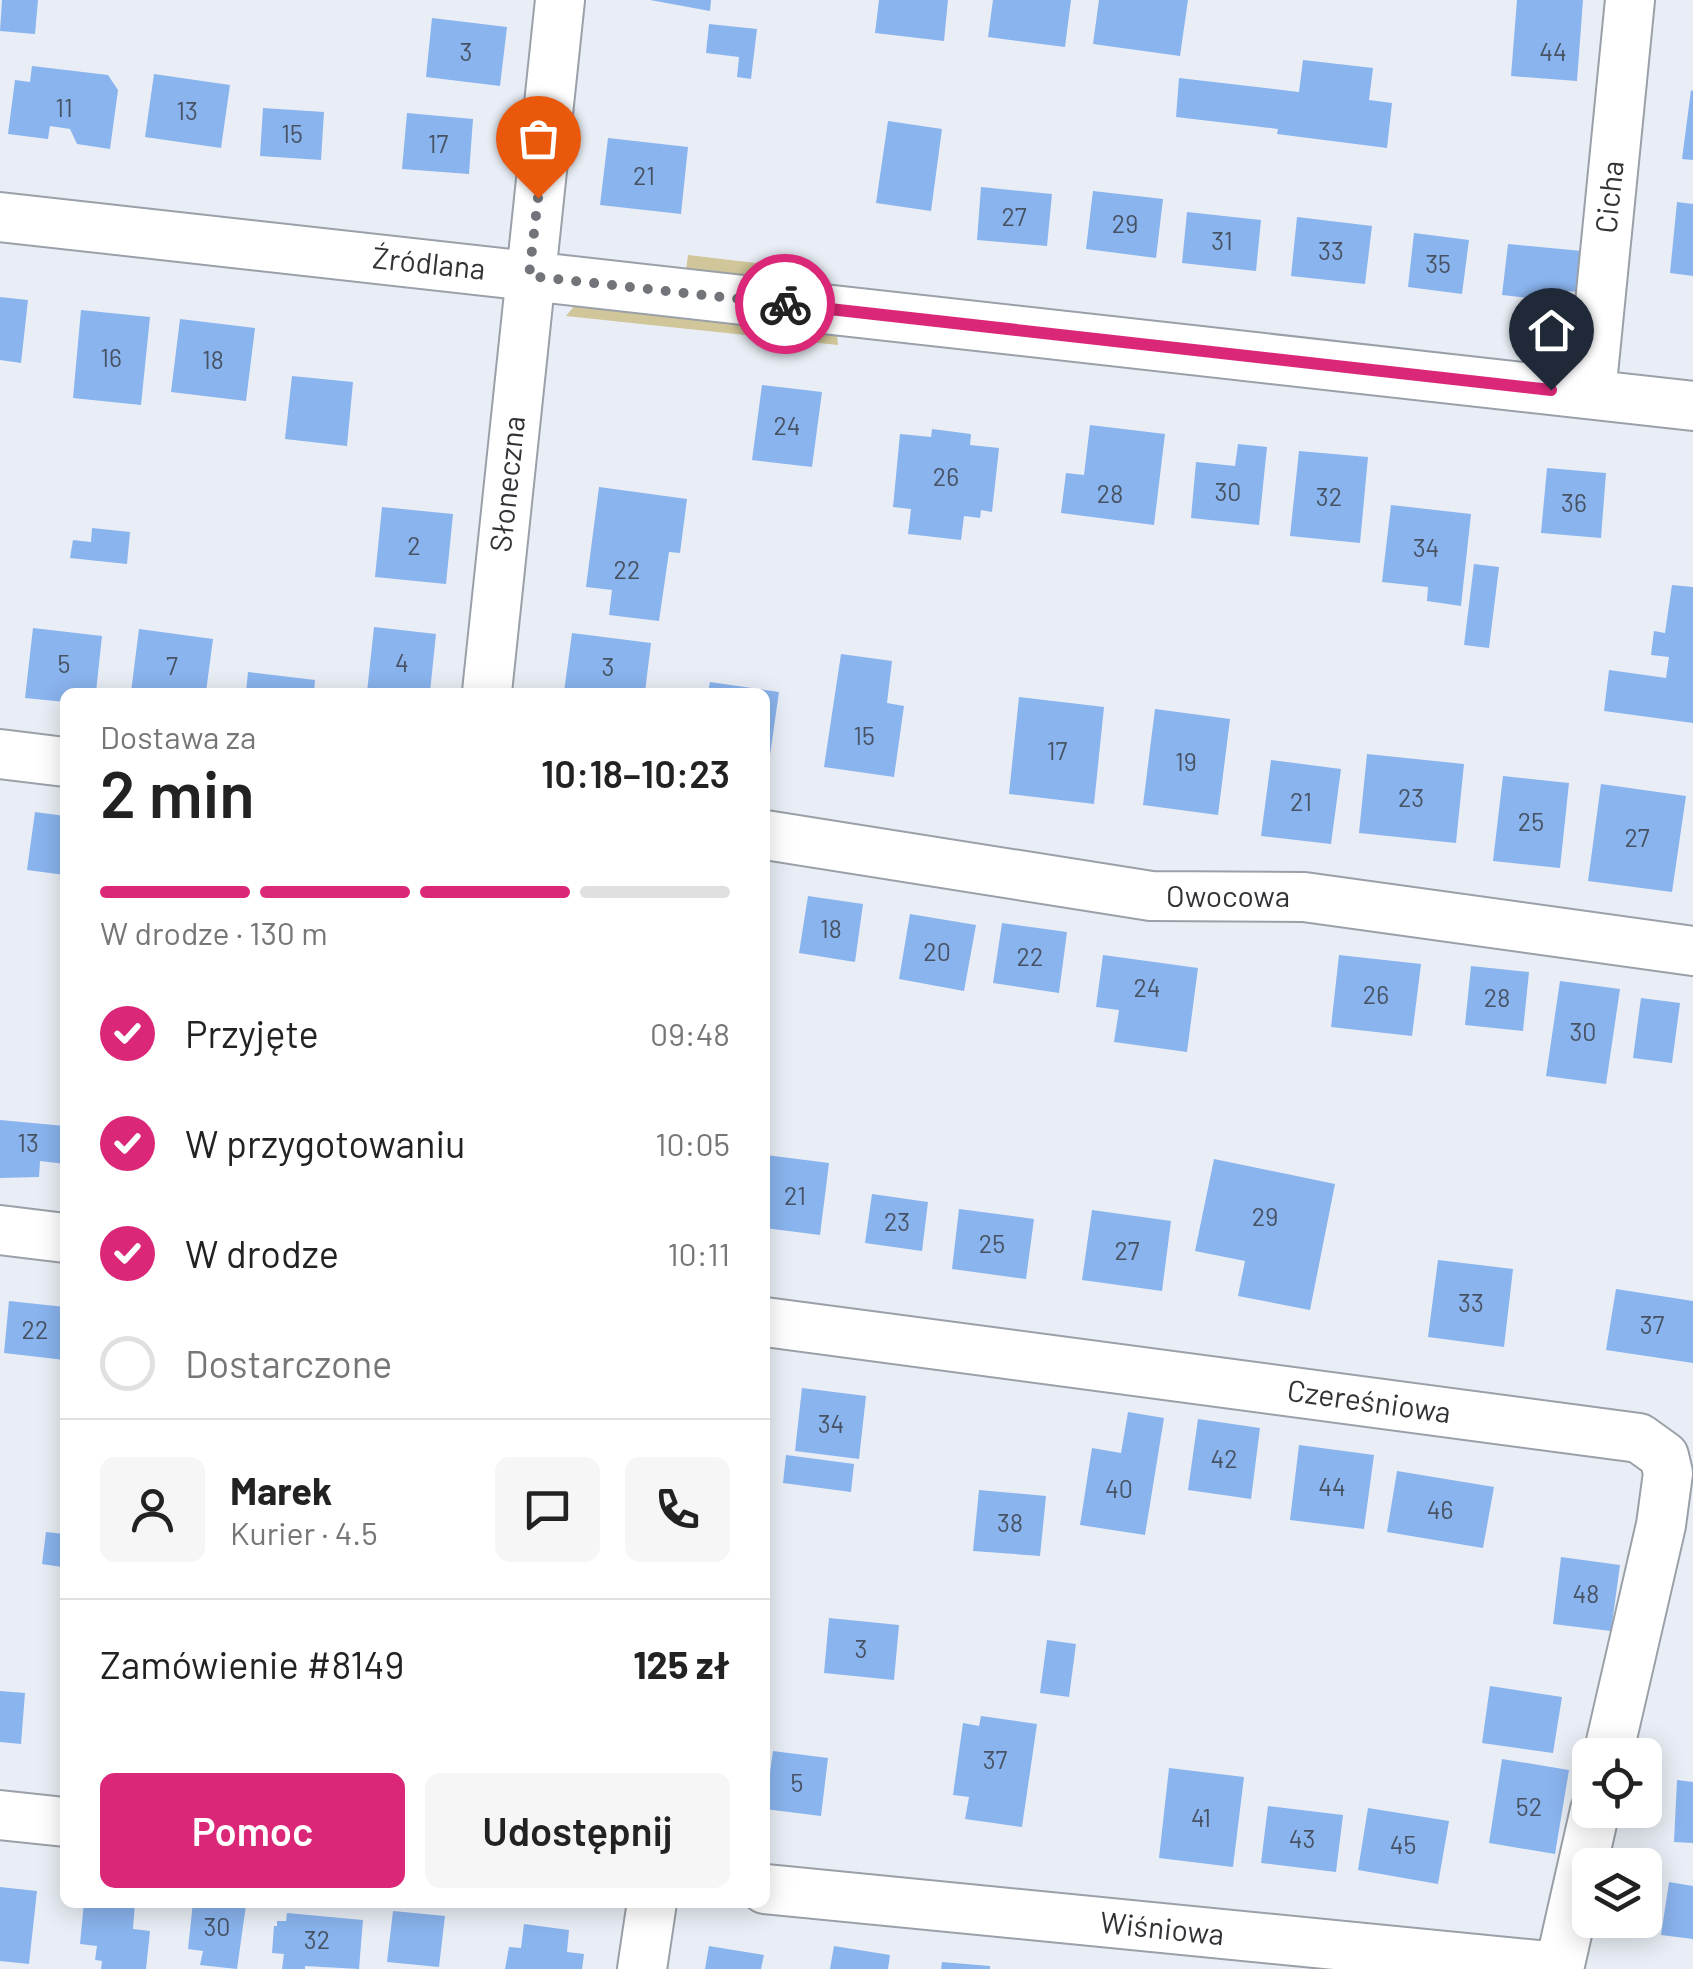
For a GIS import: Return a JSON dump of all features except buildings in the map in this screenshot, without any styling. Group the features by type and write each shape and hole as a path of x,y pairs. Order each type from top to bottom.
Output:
{"street":[{"name":"Słoneczna","path":"486,688 560,0"},
{"name":"Cicha","path":"1591,394 1630,0"},
{"name":"Źródlana","path":"0,217 1693,406"},
{"path":"0,754 60,761"},
{"name":"Owocowa","path":"770,836 1151,896 1304,897 1693,951"},
{"path":"0,1230 60,1237"},
{"name":"Czereśniowa","path":"770,1323 1639,1438 1664,1456 1668,1473 1666,1501 1612,1738"},
{"path":"0,1815 60,1821"},
{"path":"1559,1968 1592,1828"},
{"name":"Wiśniowa","path":"770,1889 1559,1968"},
{"path":"642,1969 651,1908"}],"shaded area":[{"path":"688,255 807,269 805,284 686,270"},
{"path":"575,305 837,336 838,345 566,316"}],"way so far":[{"path":"538,198 529,276 785,304"}],"route":[{"path":"785,304 1551,390"}]}
